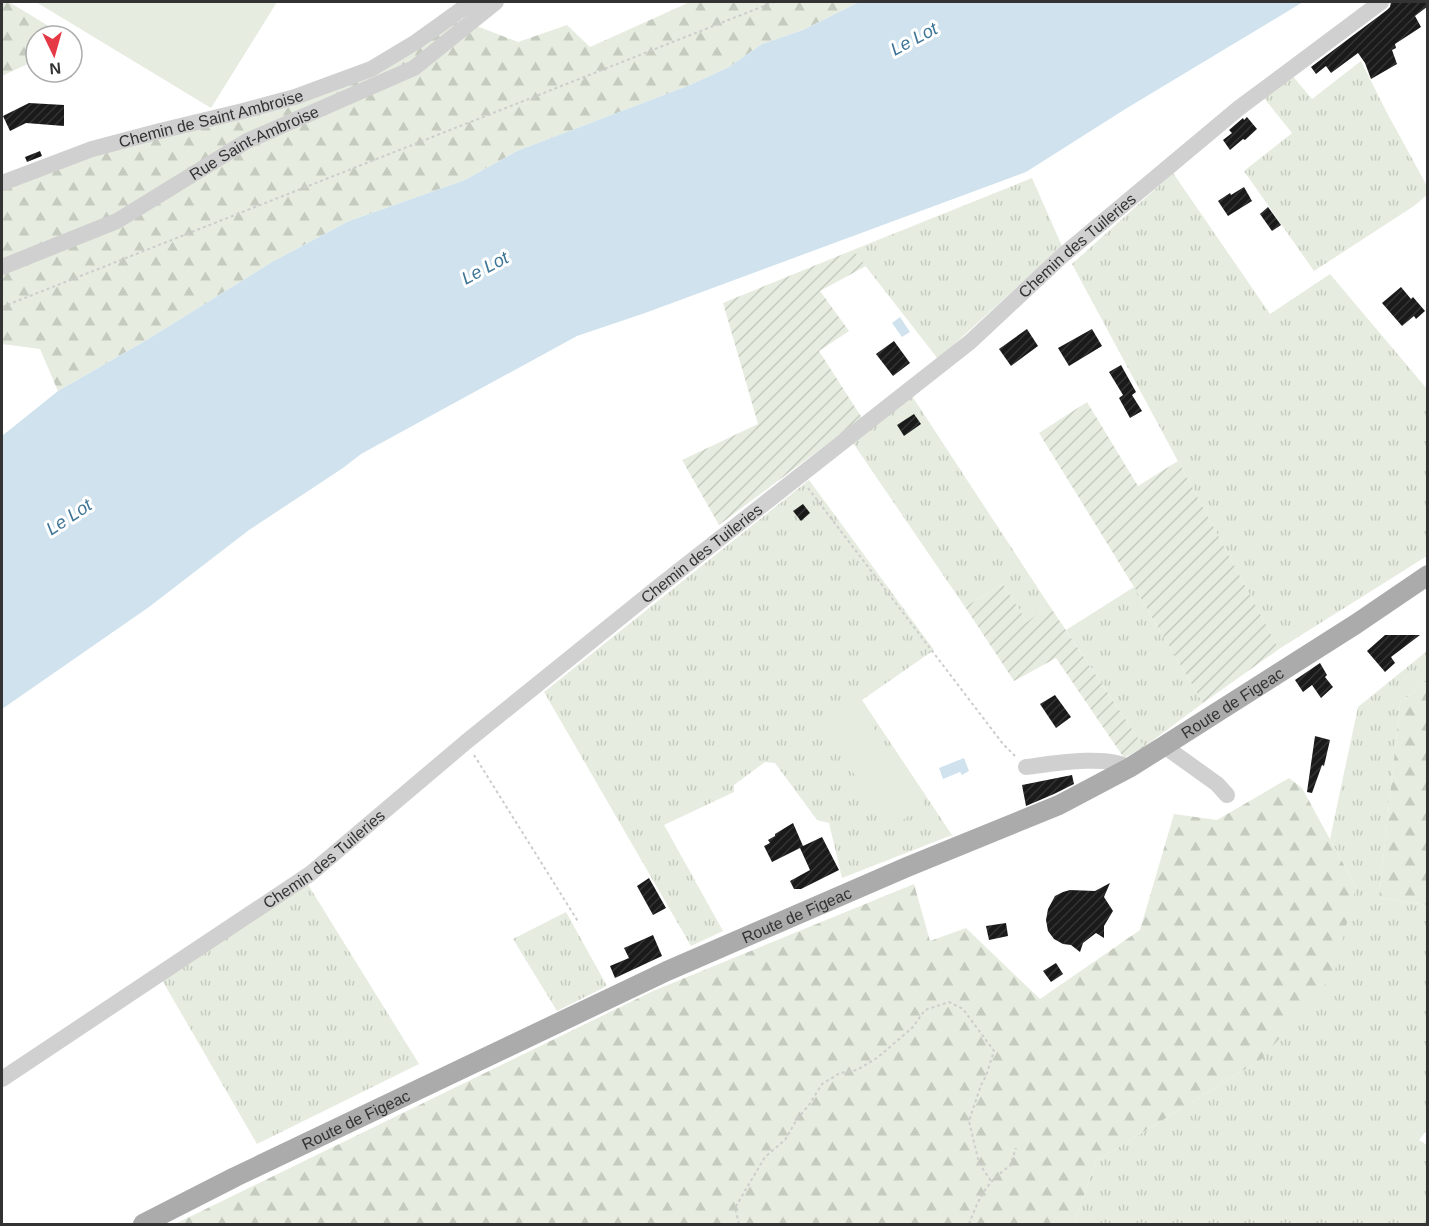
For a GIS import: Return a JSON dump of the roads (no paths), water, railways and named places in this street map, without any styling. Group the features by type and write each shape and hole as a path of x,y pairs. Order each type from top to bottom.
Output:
{"main road":[{"name":"Route de Figeac","path":"145,1223 235,1177 667,971 907,867 1059,805 1129,768 1356,624 1428,575"}],"street":[{"name":"Chemin de Saint Ambroise","path":"2,183 92,149 295,97 371,69 475,2"},
{"name":"Rue Saint-Ambroise","path":"2,267 117,221 247,141 414,68 496,2"},
{"name":"Chemin des Tuileries","path":"2,1080 310,874 465,742 970,342 1062,256 1239,108 1381,2"},
{"path":"1164,746 1216,784 1227,795"},
{"path":"1026,767 1088,761 1123,764 1129,768"}],"water":[{"name":"Le Lot","path":"859,2 1303,2 1026,172 577,336 361,454 249,530 149,607 2,709 2,436 58,391 145,341 272,262 349,221 465,180 517,151 690,85 729,67 762,44 803,30"},
{"path":"900,317 910,332 902,337 892,323"},
{"path":"964,758 969,771 943,779 939,768"}]}
